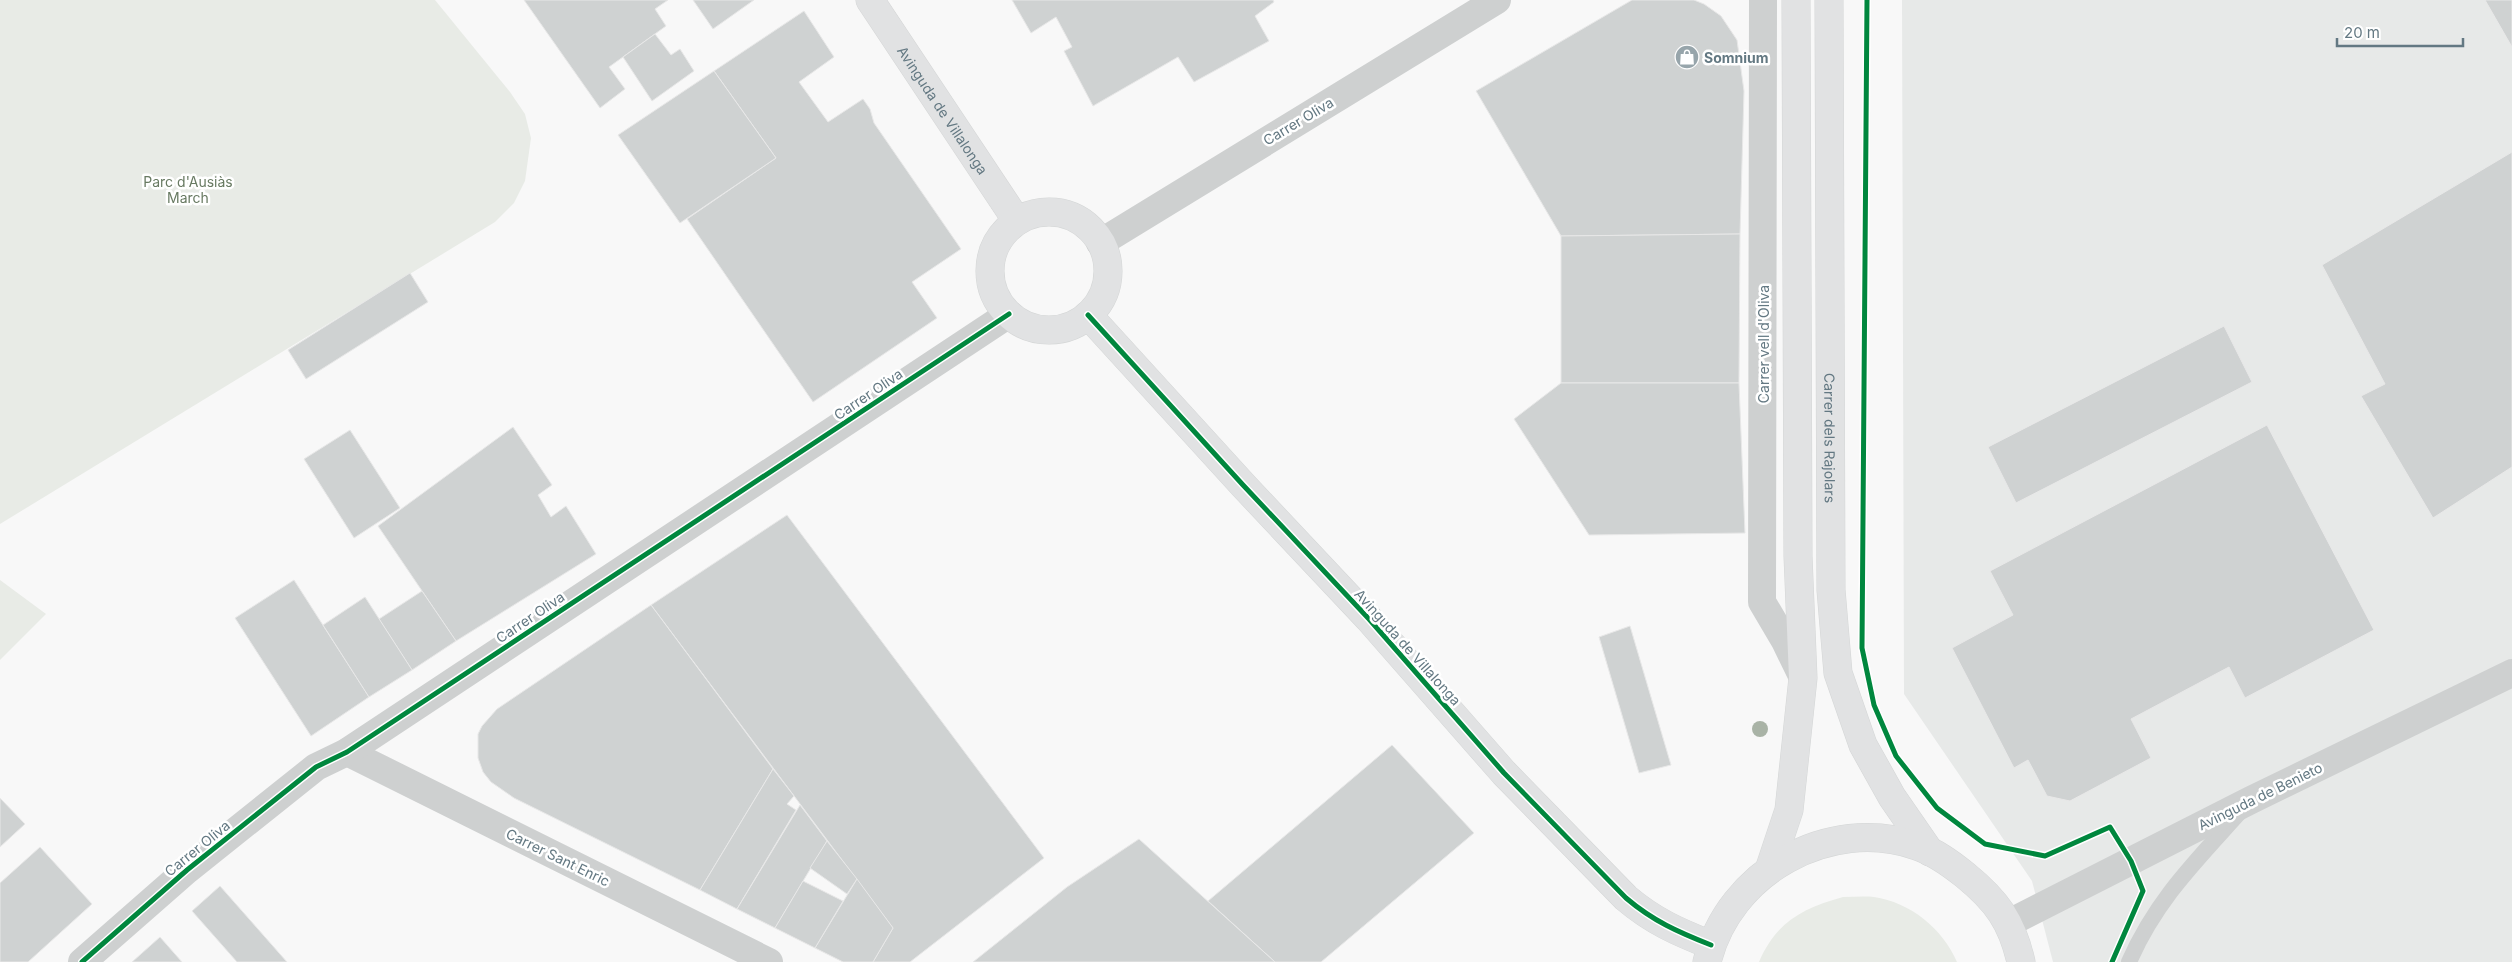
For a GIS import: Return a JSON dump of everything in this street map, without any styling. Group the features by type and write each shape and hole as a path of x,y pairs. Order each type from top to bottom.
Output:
{"main road":[{"name":"Avinguda de Villalonga","path":"870,0 1017,222"},
{"path":"1770,867 1789,810 1803,678 1798,556 1796,0"},
{"name":"Carrer dels Rajolars","path":"1829,0 1831,590 1838,673 1863,745 1892,797 1930,852"},
{"path":"1050,212 1067,215 1082,222 1100,243 1108,267 1106,285 1099,301 1088,315 1073,325 1055,330 1037,330 1019,322 1008,314 994,294 990,274 992,253 1002,235 1017,222 1033,214 1050,212"},
{"name":"Avinguda de Villalonga","path":"1088,315 1242,485 1369,619 1504,773 1626,898 1648,916 1709,953"},
{"path":"1709,953 1737,899 1770,867 1805,849 1847,838 1889,839 1916,846 1943,858 1986,892 2009,923 2021,962"}],"street":[{"name":"Carrer Oliva","path":"1100,243 1497,0"},
{"path":"1745,0 1763,35"},
{"name":"Carrer vell d'Oliva","path":"1764,0 1762,602 1785,641 1803,678"},
{"name":"Carrer Oliva","path":"82,962 187,870 316,767 347,752 1008,314"},
{"name":"Avinguda de Benieto","path":"2009,923 2251,800 2512,673"},
{"name":"Carrer Sant Enric","path":"347,752 769,962"}],"lane":[{"path":"2129,962 2156,909 2178,881 2251,800"}],"shaded area":[{"path":"1902,0 2512,0 2512,962 2053,962 2032,881 1904,694"}],"green space":[{"name":"Parc d'Ausiàs March","path":"0,0 435,0 510,92 525,114 531,138 525,181 514,203 495,222 0,524"},
{"path":"0,580 46,614 0,660"},
{"path":"1843,897 1874,897 1887,900 1912,911 1934,928 1951,950 1957,962 1759,962 1774,937 1792,919 1815,906"}],"building":[{"path":"524,0 668,0 655,9 666,26 609,67 625,89 600,108"},
{"path":"693,0 754,0 713,29"},
{"path":"1012,0 1273,0 1274,2 1255,16 1269,41 1194,82 1178,57 1093,106 1064,51 1072,47 1056,17 1031,33"},
{"path":"1632,0 1694,0 1704,4 1721,16 1737,40 1744,91 1740,234 1561,236 1476,91"},
{"path":"2485,0 2512,0 2512,47"},
{"path":"804,11 834,57 799,82 828,122 863,99 870,109 874,123 961,249 912,282 937,318 813,402 687,219 776,158 714,71"},
{"path":"655,34 671,55 680,49 694,71 652,101 623,57"},
{"path":"714,71 776,158 680,223 618,135"},
{"path":"2512,152 2512,467 2433,518 2361,396 2385,384 2322,265"},
{"path":"1740,234 1739,383 1561,383 1561,236"},
{"path":"410,273 428,302 306,379 288,350"},
{"path":"2224,326 2252,382 2016,503 1988,447"},
{"path":"1561,383 1739,383 1745,533 1589,535 1514,419"},
{"path":"2267,425 2374,630 2245,698 2229,667 2131,719 2151,758 2070,801 2047,796 2028,760 2014,768 1952,648 2013,615 1990,571"},
{"path":"513,427 552,485 538,495 551,517 566,506 596,554 456,641 378,526"},
{"path":"350,430 400,508 354,538 304,459"},
{"path":"787,515 1044,858 910,962 873,962 893,928 651,605"},
{"path":"294,580 369,697 311,736 235,618"},
{"path":"422,591 456,641 412,670 379,619"},
{"path":"365,597 412,670 369,697 323,625"},
{"path":"651,605 773,769 700,890 514,798 491,782 483,772 478,758 478,734 482,726 497,709"},
{"path":"1630,626 1671,765 1639,773 1599,637"},
{"path":"1392,745 1474,833 1321,962 1275,962 1208,901"},
{"path":"773,769 794,796 787,804 796,810 737,909 700,890"},
{"path":"0,798 25,824 0,847"},
{"path":"800,805 827,841 775,928 737,909"},
{"path":"1139,839 1275,962 973,962 1067,887"},
{"path":"827,841 857,879 847,894 810,868"},
{"path":"40,847 92,904 28,962 0,962 0,883"},
{"path":"857,879 893,928 873,962 843,962 815,948"},
{"path":"803,881 843,901 815,948 775,928"},
{"path":"220,886 287,962 237,962 192,911"},
{"path":"160,937 182,962 132,962"}],"cycle path":[{"path":"1867,0 1862,648 1874,705 1896,756 1937,808 1985,844 2045,856 2110,827 2131,861 2143,891 2112,962"},
{"path":"82,962 187,870 316,767 347,752 1009,314"},
{"path":"1088,315 1243,485 1369,619 1504,773 1626,898 1666,925 1711,945"}],"place":[{"name":"Somnium","path":"1687,57"}]}
